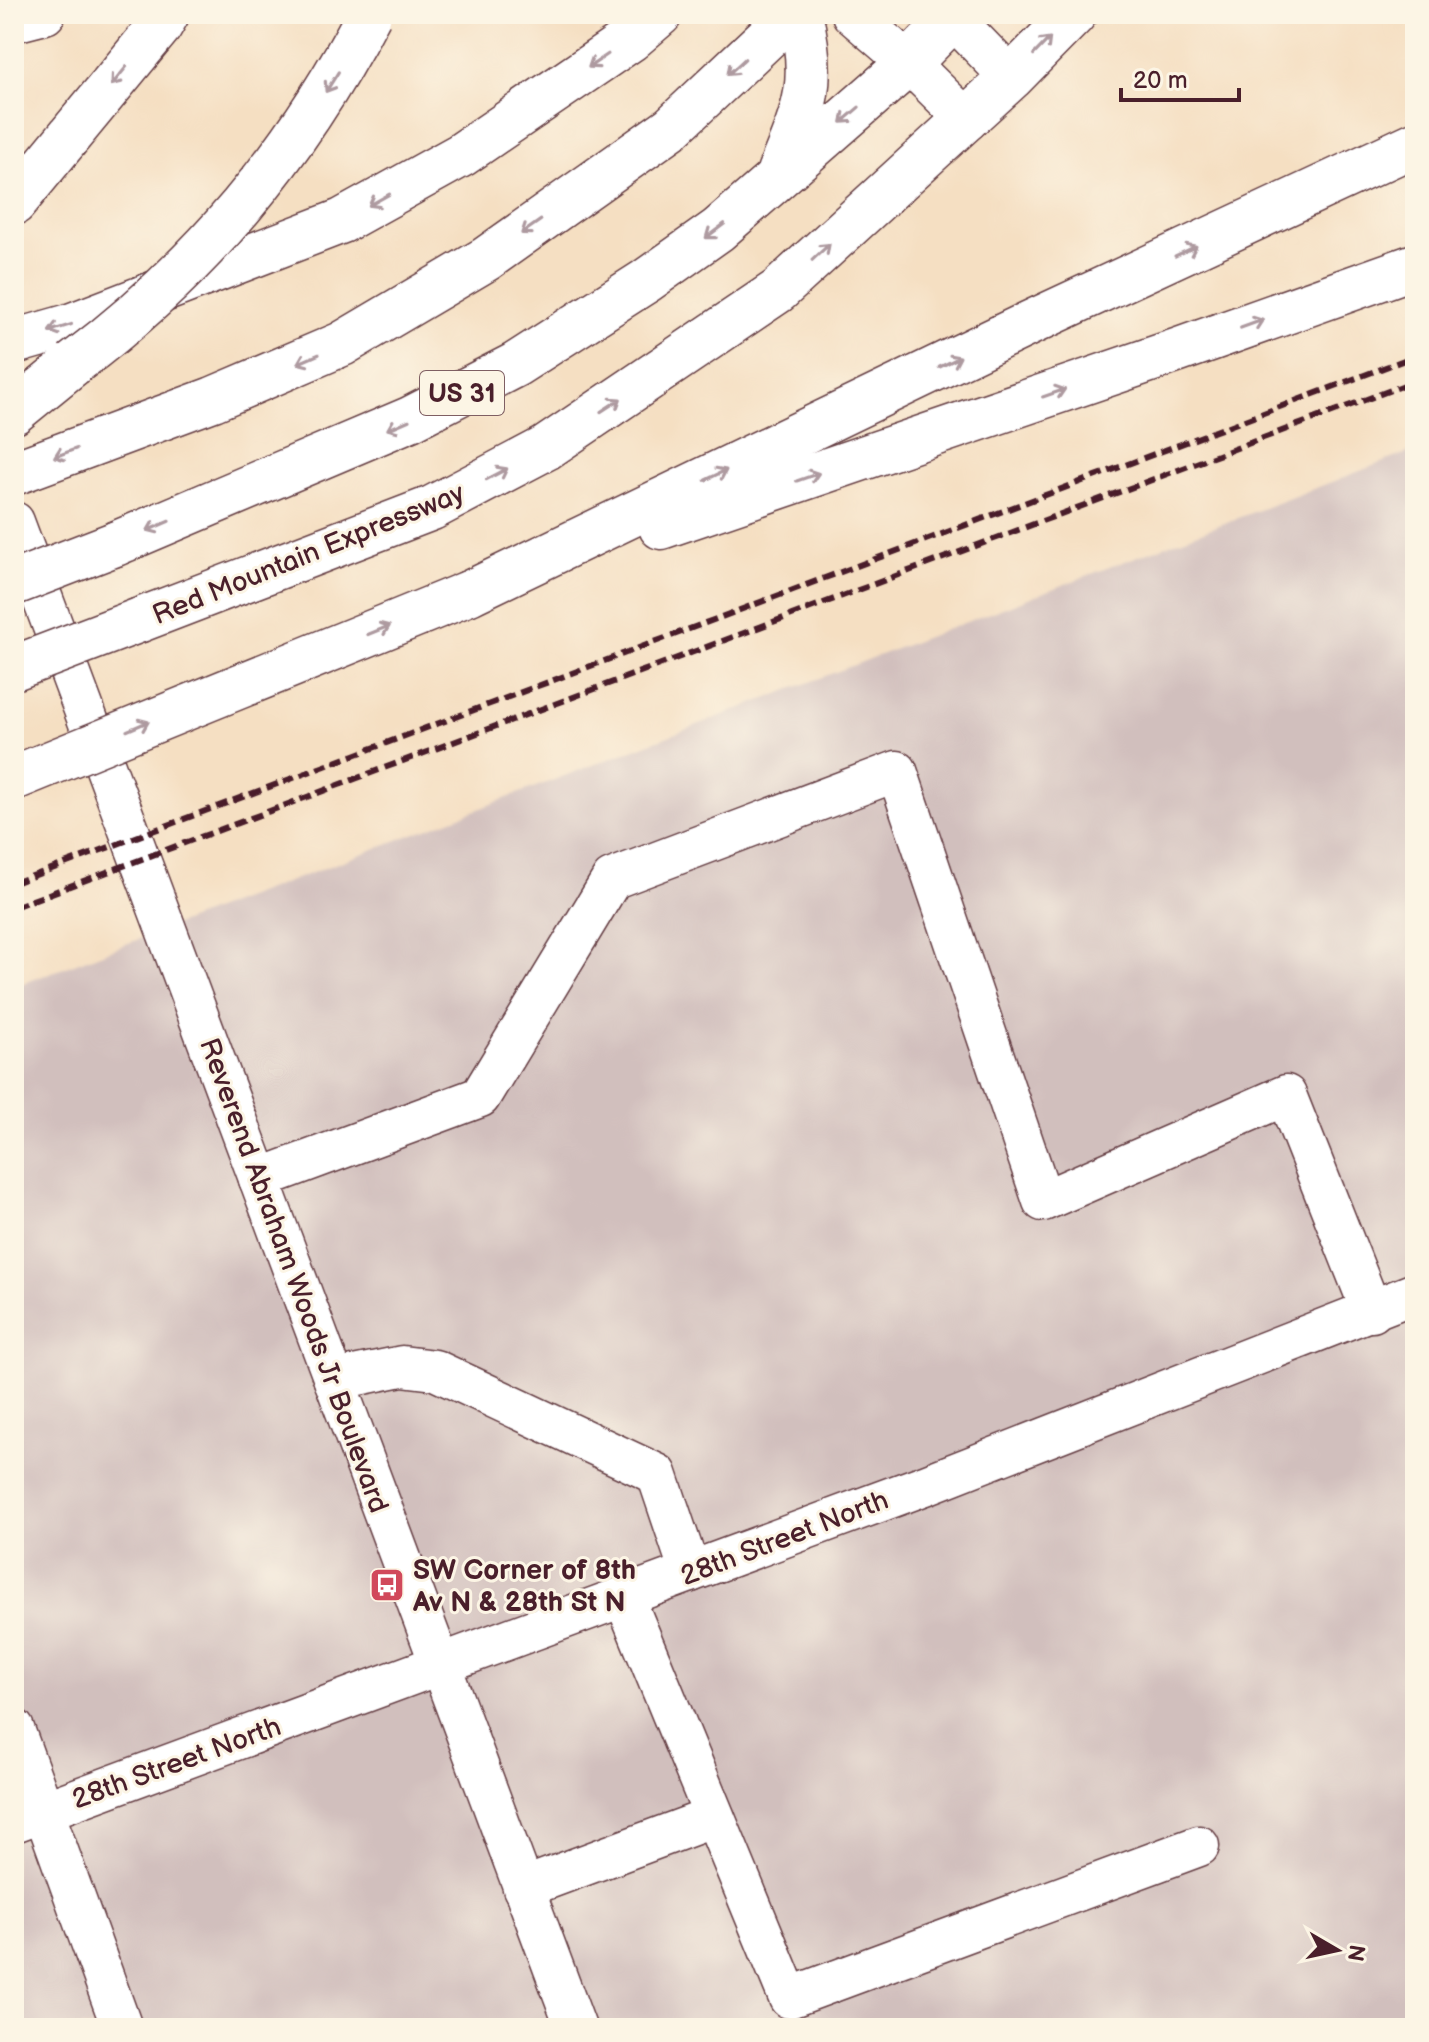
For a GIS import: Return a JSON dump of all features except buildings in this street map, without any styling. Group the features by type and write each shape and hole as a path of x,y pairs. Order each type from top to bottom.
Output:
{"main road":[{"path":"14,203 167,14"},
{"path":"14,412 122,327 223,230 311,116 369,14"},
{"path":"14,342 70,326 342,221 461,155 631,39 660,14"},
{"path":"14,473 213,399 342,344 486,259 671,128 792,14"},
{"path":"775,182 806,97 809,55 800,14"},
{"name":"Red Mountain Expressway","path":"14,668 432,508 546,448 696,350 778,291 1011,78 1074,14"},
{"name":"US 31","path":"14,583 115,544 410,419 515,365 646,281 718,230 909,63 953,15"},
{"path":"469,593 1415,144"},
{"path":"14,778 469,593 1415,266"}],"street":[{"path":"14,22 45,14"},
{"path":"852,14 909,63 966,119"},
{"path":"953,15 1011,78"},
{"name":"Reverend Abraham Woods Jr Boulevard","path":"14,522 576,2028"},
{"path":"259,1179 480,1097 612,879 897,771 1043,1201 1286,1095 1372,1312"},
{"name":"28th Street North","path":"28,1816 624,1597 1415,1293"},
{"path":"334,1380 402,1366 435,1370 657,1474 690,1572"},
{"path":"624,1597 714,1817 789,2013 1199,1846"},
{"path":"14,1729 28,1816 122,2028"},
{"path":"523,1888 714,1817"}],"shaded area":[{"path":"1415,450 1415,2028 14,2028 14,987"}],"railway":[{"path":"14,883 1415,356"},
{"path":"14,907 1415,381"}],"place":[{"name":"SW Corner of 8th Av N & 28th St N","path":"387,1585"}]}
